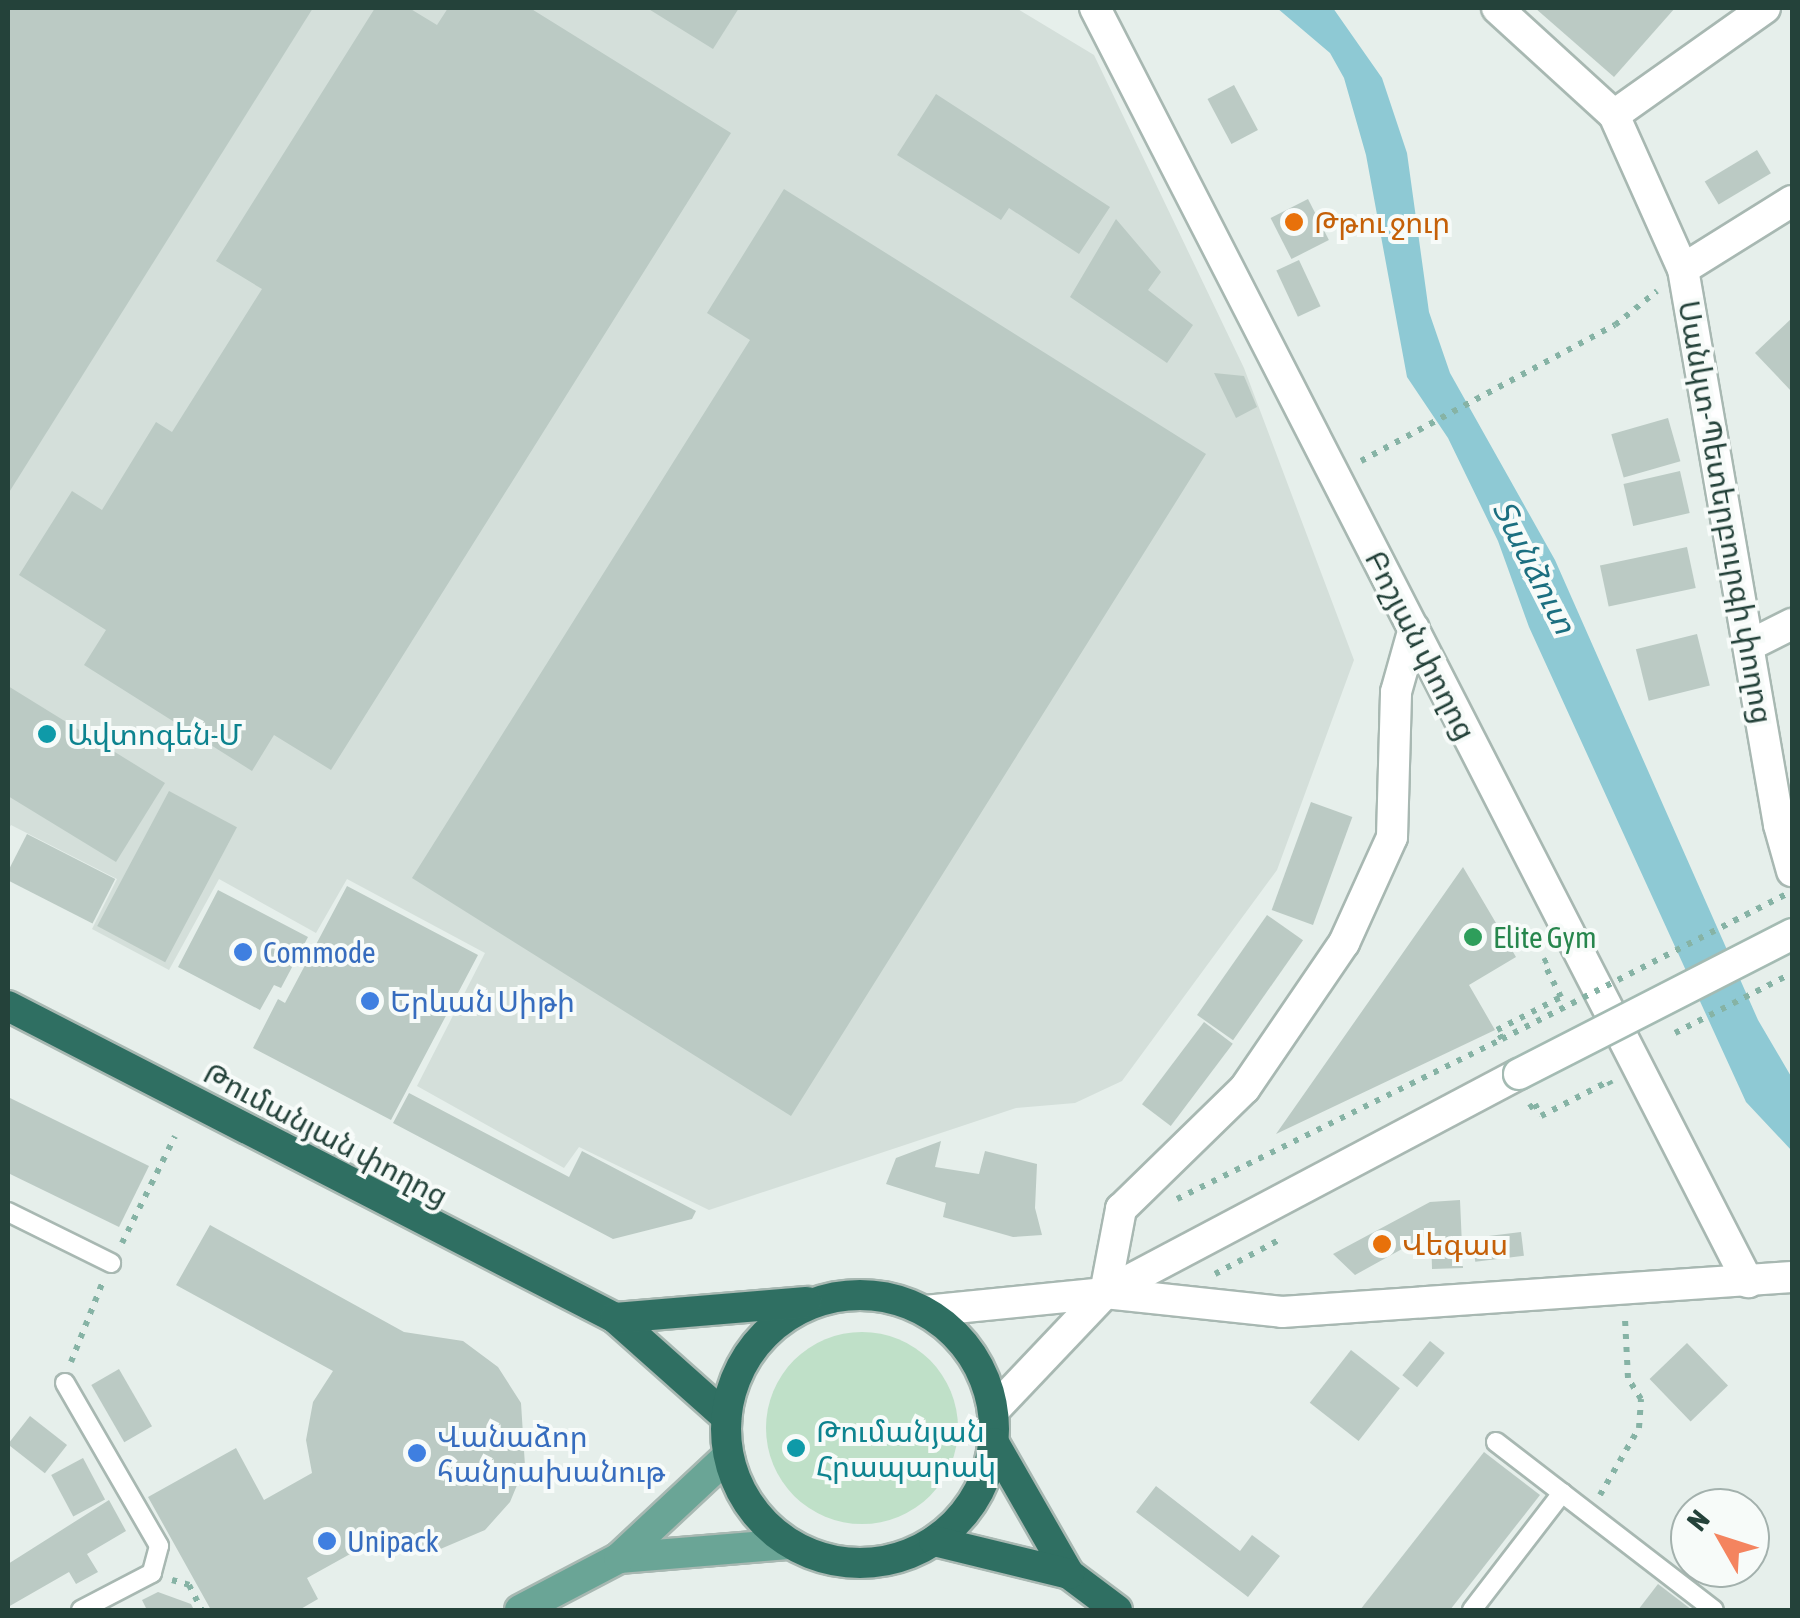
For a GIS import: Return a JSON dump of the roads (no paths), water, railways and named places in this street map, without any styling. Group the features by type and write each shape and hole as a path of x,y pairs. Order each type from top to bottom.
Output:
{"highway":[{"name":"Թումանյան փողոց","path":"8,1006 615,1318 726,1418"},
{"path":"615,1318 858,1294 924,1311 964,1343 985,1377 994,1410 994,1443 975,1498 934,1541 900,1557 864,1563 827,1559 790,1544 742,1492 728,1456 726,1418 735,1379 755,1345 784,1318 819,1300"},
{"path":"994,1443 1070,1574 1117,1610"},
{"path":"934,1541 1070,1574"}],"main road":[{"path":"520,1610 618,1558 728,1456"},
{"path":"618,1558 790,1544"}],"street":[{"name":"Բոշյան փողոց","path":"1094,8 1748,1282"},
{"path":"1497,8 1614,115 1765,8"},
{"name":"Սանկտ-Պետերբուրգի փողոց","path":"1614,115 1684,270 1792,871"},
{"path":"1684,270 1792,201"},
{"path":"1750,645 1792,624"},
{"path":"1105,1294 1120,1208 1245,1088 1344,942 1392,837 1396,692 1414,628"},
{"path":"994,1410 1105,1294 1792,934"},
{"path":"924,1311 1105,1294 1282,1312 1792,1277"}],"lane":[{"path":"8,1212 111,1263"},
{"path":"65,1383 159,1546 152,1573 81,1610"},
{"path":"1496,1442 1714,1610"},
{"path":"1472,1610 1562,1493"}],"water":[{"name":"Տանձուտ","path":"1277,8 1333,8 1382,78 1407,153 1429,312 1450,373 1555,560 1758,1020 1792,1078 1792,1151 1746,1102 1529,627 1498,541 1448,438 1407,377 1366,155 1344,78 1330,53"}],"place":[{"name":"Թթու ջուր","path":"1294,222"},
{"name":"Ավտոգեն-Մ","path":"47,734"},
{"name":"Elite Gym","path":"1473,937"},
{"name":"Commode","path":"243,952"},
{"name":"Երևան Սիթի","path":"370,1001"},
{"name":"Վեգաս","path":"1382,1244"},
{"name":"Թումանյան Հրապարակ","path":"796,1448"},
{"name":"Վանաձոր հանրախանութ","path":"417,1453"},
{"name":"Unipack","path":"327,1541"}]}
